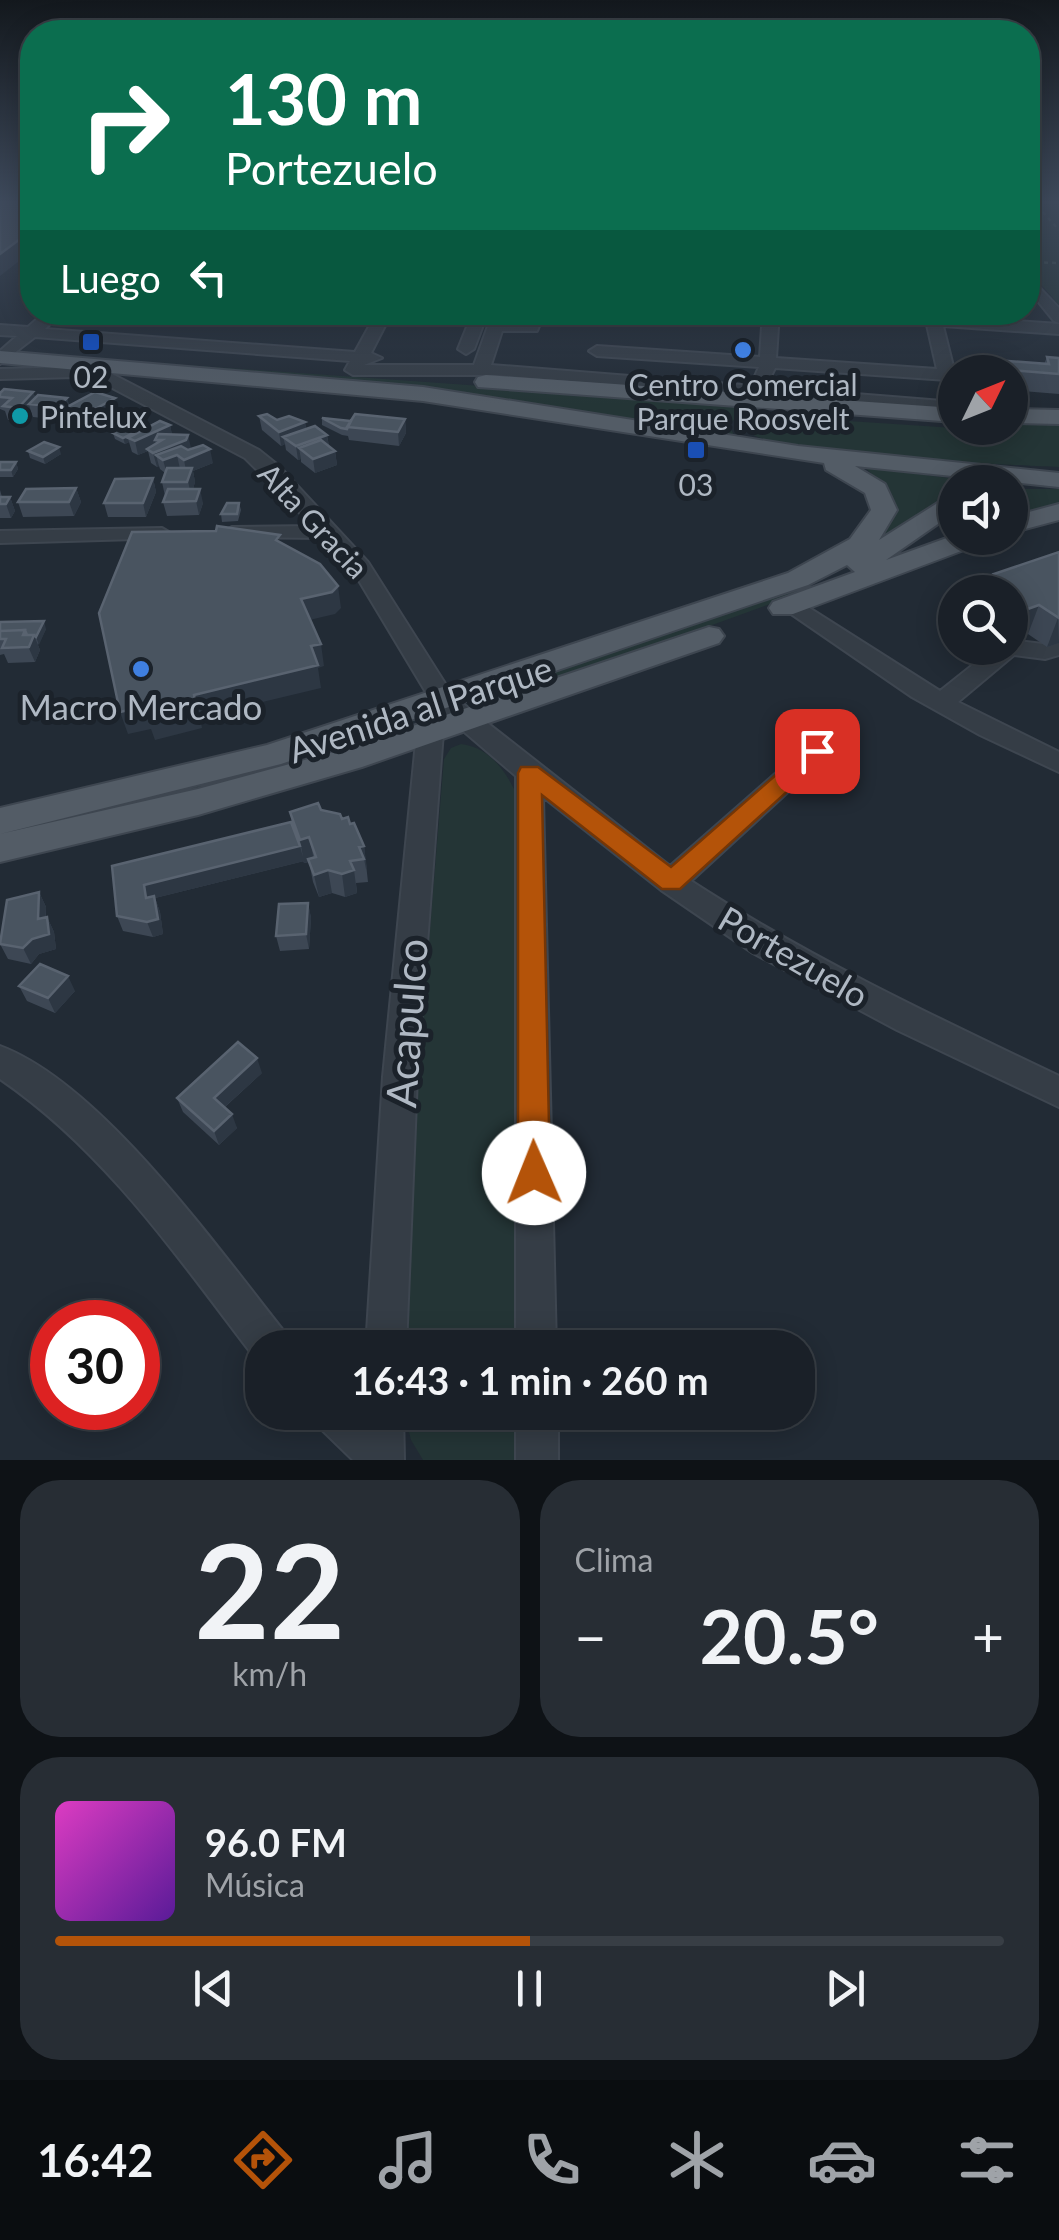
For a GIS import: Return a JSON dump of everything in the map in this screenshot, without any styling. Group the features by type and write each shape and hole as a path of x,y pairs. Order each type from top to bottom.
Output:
{"main road":[{"path":"6,350 356,364 938,413"},
{"path":"6,350 423,394 836,458 1053,476"},
{"path":"764,448 740,432 744,419 759,413 910,421 938,417"},
{"path":"1028,415 1059,416"},
{"name":"Avenida al Parque","path":"0,848 198,802 350,760 449,716 830,564 873,534 884,510 883,499 876,489 854,474 798,453"},
{"path":"1028,479 1053,476"},
{"path":"792,604 866,562 938,512"},
{"path":"1028,521 1059,512"},
{"path":"792,604 938,550"},
{"name":"Avenida al Parque","path":"0,822 449,716 792,604"}],"street":[{"path":"1040,295 1059,318"},
{"path":"6,350 38,325"},
{"path":"356,364 377,325"},
{"path":"466,349 476,325"},
{"path":"481,370 497,325"},
{"path":"758,391 767,366 770,325"},
{"path":"597,351 767,366 947,375 935,325"},
{"path":"996,325 1059,329"},
{"name":"Alta Gracia","path":"6,350 106,378 252,454 332,532 389,606 449,716"},
{"path":"356,364 448,359"},
{"path":"356,364 778,392 938,412"},
{"path":"767,366 778,392"},
{"path":"217,533 332,532"},
{"path":"0,537 179,534"},
{"path":"792,604 942,703 995,734 1059,763"},
{"path":"1028,650 1045,652 1059,646"},
{"path":"942,703 987,665"},
{"name":"Portezuelo","path":"449,716 671,882 764,944 908,1020 1059,1092"},
{"name":"Acapulco","path":"387,1330 400,1077 420,837 432,755 449,716"},
{"path":"671,882 817,751"},
{"path":"530,773 536,1330"},
{"path":"0,1061 60,1103 121,1162 257,1330"},
{"path":"351,1430 382,1459"},
{"path":"382,1459 383,1430"},
{"path":"537,1430 538,1460"}],"shaded area":[{"path":"1040,268 1059,268 1059,305 1040,283"},
{"path":"31,354 722,403 743,410 729,425 735,437 565,409"},
{"path":"772,416 938,427 938,445 1028,445 1028,424 1059,423 1059,467 801,447 749,432 750,423"},
{"path":"866,468 938,477 938,504 870,551 781,600 574,675 482,697 799,587 879,540 893,517 894,507 887,491"},
{"path":"1028,489 1059,489 1059,506 1028,514"},
{"path":"420,718 342,753 0,841 0,830 274,764"},
{"path":"461,744 479,749 493,759 514,789 522,1330 406,1330 408,1195 444,759 451,748"},
{"path":"408,1430 520,1430 519,1460 423,1460"}],"building":[{"path":"1047,357 1059,358 1059,374 1028,372 1028,362 1049,364"},
{"path":"4,389 33,392 18,408 3,406 12,398 0,397"},
{"path":"95,392 115,398 88,413 67,407"},
{"path":"38,395 67,398 58,407 29,404"},
{"path":"267,414 277,420 289,416 305,422 279,432 259,416"},
{"path":"355,414 405,419 398,432 347,427"},
{"path":"322,418 351,421 347,429"},
{"path":"136,421 147,426 123,438 113,433"},
{"path":"160,421 170,425 135,441 128,438"},
{"path":"315,426 327,435 296,446 283,437"},
{"path":"158,434 188,435 186,440 153,453 147,449 162,440 155,440"},
{"path":"321,440 335,451 313,459 299,448"},
{"path":"44,442 59,447 43,457 28,451"},
{"path":"203,445 210,449 184,460 177,455 163,460 156,455 181,446 188,450"},
{"path":"0,462 16,462 11,470 0,470"},
{"path":"167,468 192,468 187,482 162,482"},
{"path":"153,478 143,503 104,503 115,479"},
{"path":"76,488 69,502 18,502 26,489"},
{"path":"168,489 200,489 196,501 163,502"},
{"path":"227,503 239,503 237,514 221,514"},
{"path":"217,526 280,535 276,540 320,564 338,586 332,592 301,599 321,644 311,646 318,665 194,695 196,706 148,718 146,706 120,712 99,613 132,532 216,531"},
{"path":"1059,552 1059,618 1039,605 1028,609 1028,575 994,574"},
{"path":"44,621 36,637 27,635 25,630 0,631 0,622"},
{"path":"25,630 23,635 34,635 29,647 2,648 6,639 0,639 0,631"},
{"path":"318,803 321,810 340,814 342,819 348,817 350,824 354,823 364,846 359,847 364,859 350,861 354,870 342,874 328,870 314,875 308,859 316,857 309,837 300,840 290,812"},
{"path":"291,822 300,846 144,885 146,898 154,896 158,919 147,922 117,916 112,866"},
{"path":"39,892 38,919 47,917 49,934 32,939 23,948 0,944 7,900"},
{"path":"308,903 306,934 276,936 279,904"},
{"path":"40,964 68,976 48,998 19,986"},
{"path":"238,1042 257,1058 214,1098 232,1114 214,1131 177,1098"}],"place":[{"name":"02","path":"91,342"},
{"name":"Centro Comercial Parque Roosvelt","path":"743,350"},
{"name":"Pintelux","path":"20,416"},
{"name":"03","path":"696,450"},
{"name":"Macro Mercado","path":"141,669"}],"route":[{"path":"534,1173 530,773 671,882 817,751"}]}
